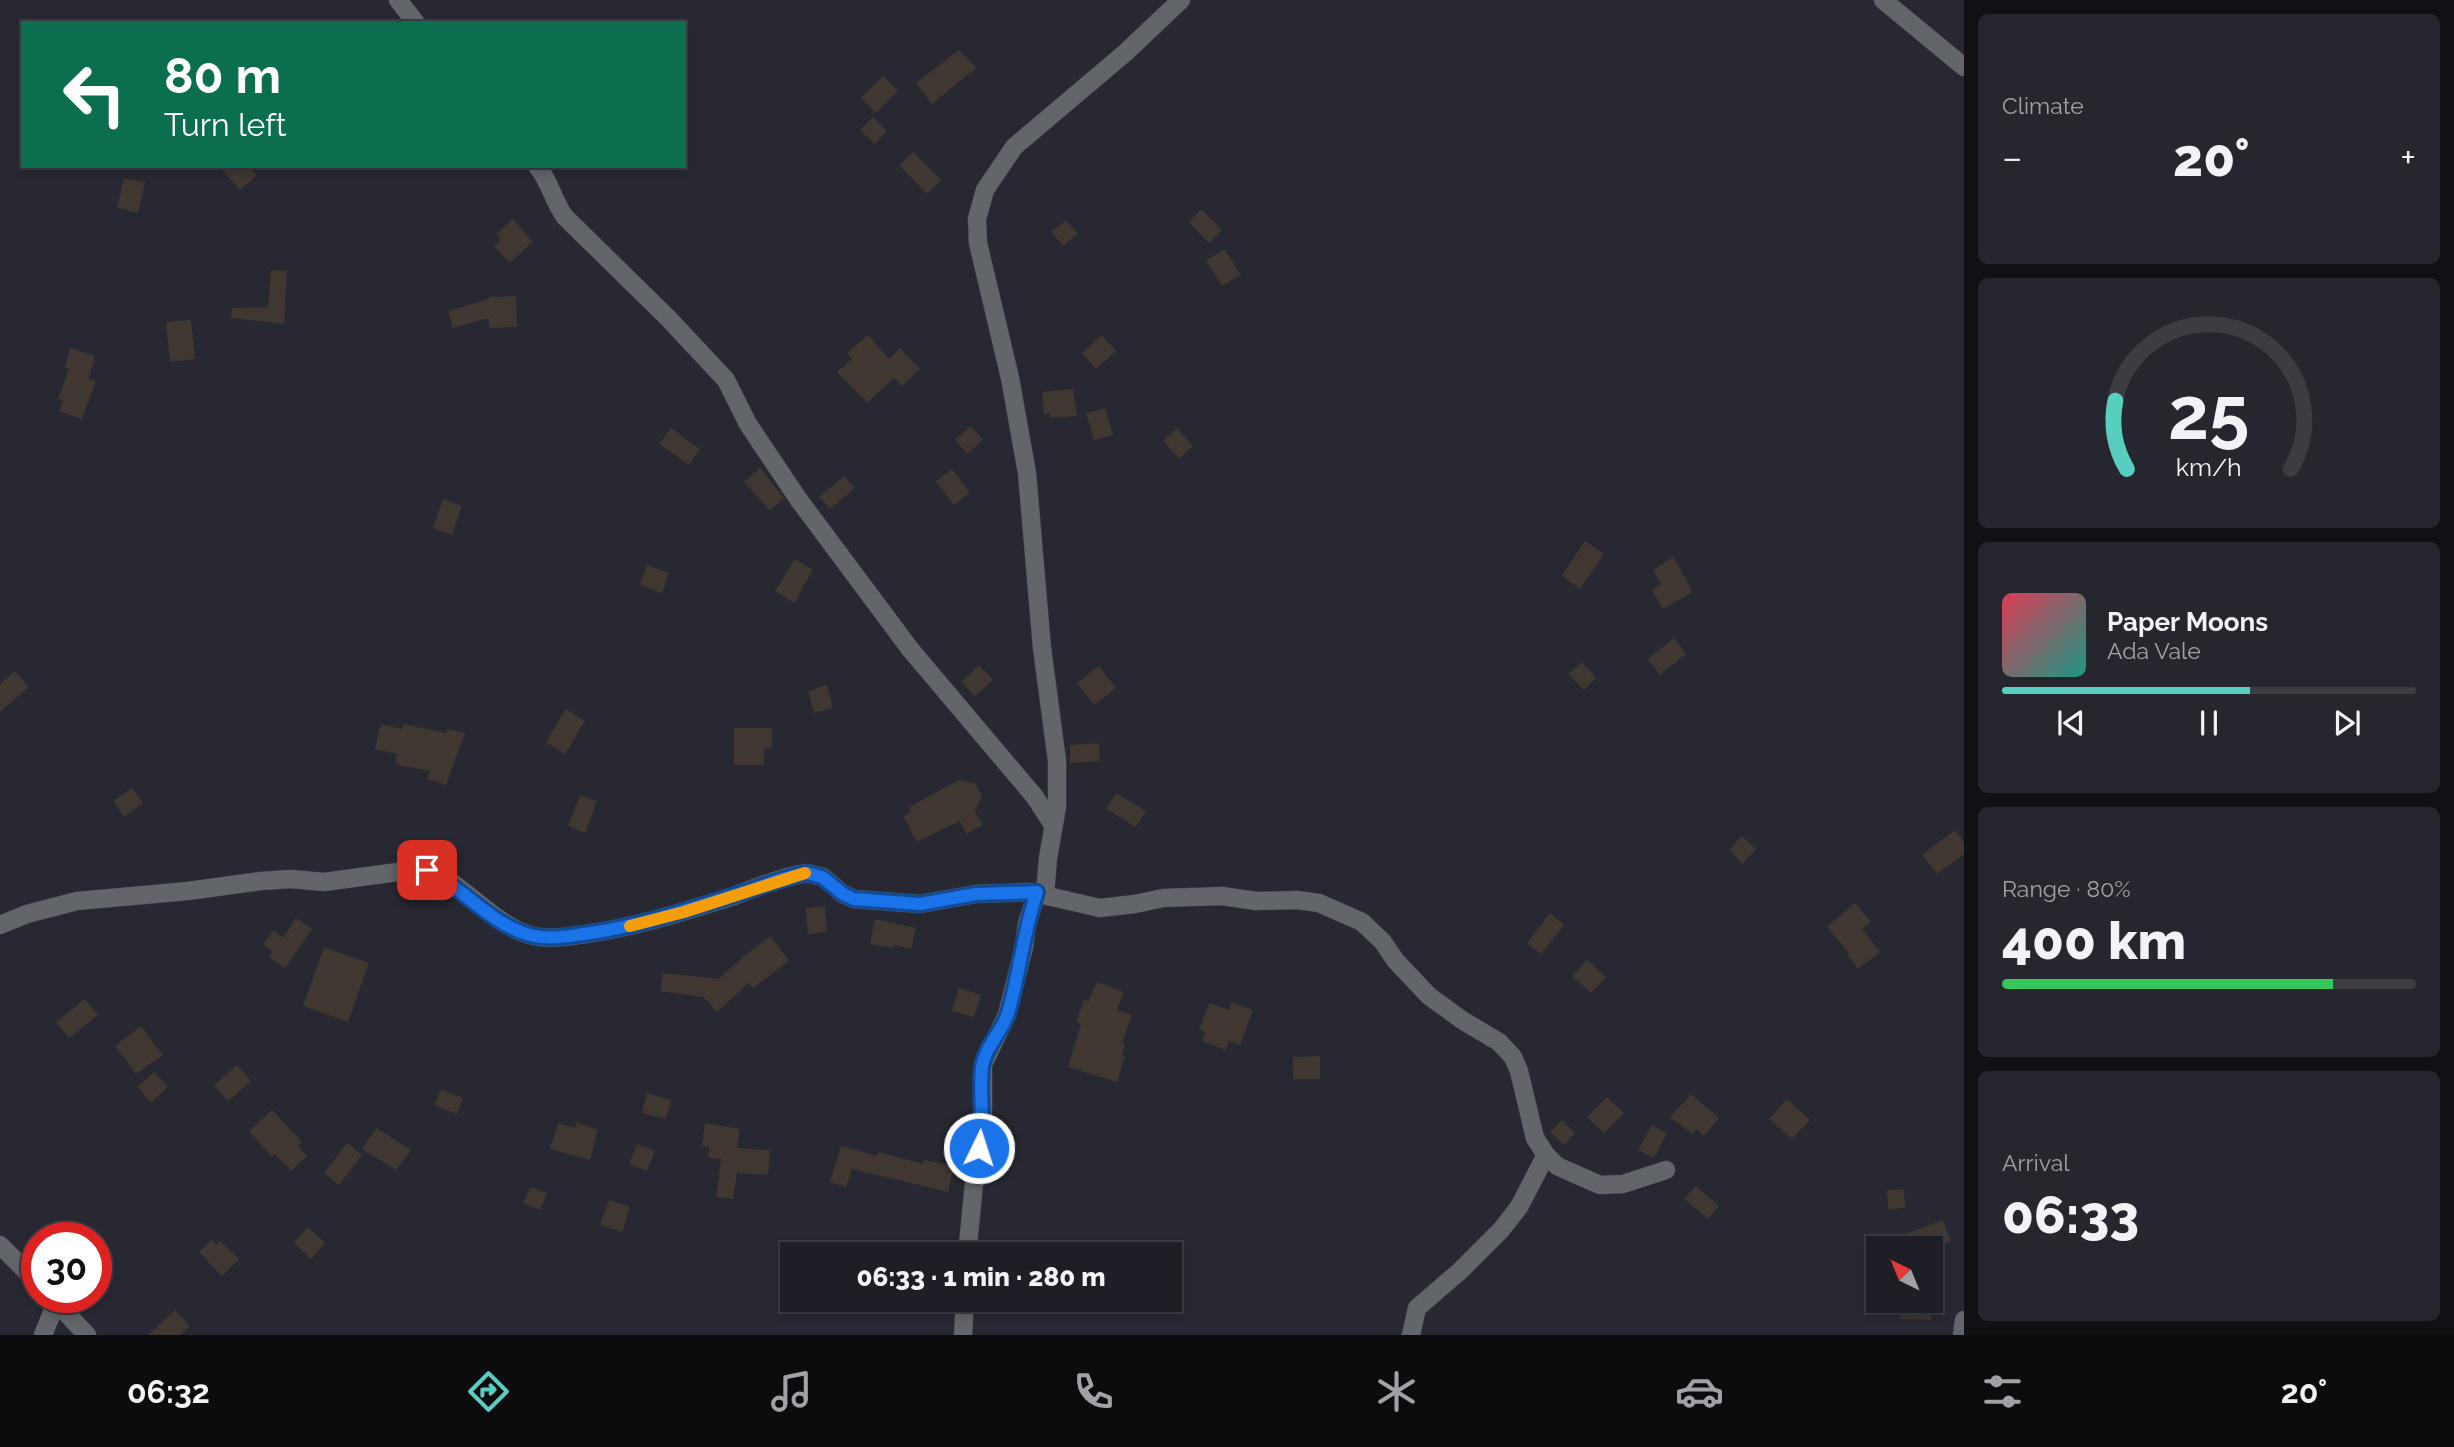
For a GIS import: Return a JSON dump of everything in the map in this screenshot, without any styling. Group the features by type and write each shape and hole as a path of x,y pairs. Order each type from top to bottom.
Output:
{"street":[{"path":"398,0 414,21"},
{"path":"968,1242 976,1163 983,1133 983,1064 1007,1015 1027,924 1041,893 1058,790 1042,648 1027,473 1010,378 978,243 977,219 985,190 1014,147 1181,0"},
{"path":"1883,0 1964,67"},
{"path":"538,168 548,181 555,201 565,217 668,318 726,380 748,424 799,500 910,649 1035,797 1053,825"},
{"path":"0,925 27,914 77,901 261,881 291,879 324,882 420,869 446,881 507,926 548,939 627,927 807,873 822,877 843,894 854,899 920,904 976,894 1041,893 1100,908 1187,897 1222,896 1256,901 1307,901 1331,907 1362,922 1383,942 1395,960 1429,996 1462,1020 1499,1041 1513,1057 1519,1071 1535,1138 1557,1166 1600,1185 1623,1184 1666,1170"},
{"path":"1411,1335 1417,1308 1461,1271 1501,1230 1519,1207 1546,1155"},
{"path":"0,1245 21,1266"},
{"path":"963,1335 964,1312"},
{"path":"43,1335 49,1313"},
{"path":"66,1313 87,1335"},
{"path":"1962,1335 1964,1320"}],"building":[{"path":"959,50 976,68 932,104 916,83"},
{"path":"883,76 898,91 876,113 861,98"},
{"path":"873,117 887,131 875,144 860,130"},
{"path":"913,152 941,180 927,194 899,165"},
{"path":"221,168 251,168 257,175 240,190"},
{"path":"124,178 145,182 138,213 117,208"},
{"path":"1201,209 1222,230 1209,243 1189,222"},
{"path":"513,219 533,242 509,263 494,246 501,240 496,234"},
{"path":"1066,220 1078,234 1063,246 1051,232"},
{"path":"1225,249 1241,275 1222,286 1206,260"},
{"path":"271,270 287,271 284,324 231,318 232,308 268,307"},
{"path":"516,296 517,327 489,328 489,318 453,328 448,311 489,297"},
{"path":"191,320 195,359 170,362 166,322"},
{"path":"868,335 889,359 900,348 920,369 902,386 894,378 867,403 837,372 852,359 847,353"},
{"path":"1102,335 1116,351 1096,369 1082,353"},
{"path":"70,348 95,356 89,378 96,381 82,419 59,411 63,401 58,399 69,369 65,368"},
{"path":"1073,389 1077,416 1050,418 1050,413 1044,414 1042,392"},
{"path":"1105,408 1113,435 1094,440 1086,413"},
{"path":"971,426 983,440 967,454 955,440"},
{"path":"671,428 700,449 689,465 659,444"},
{"path":"1177,428 1193,446 1179,459 1163,441"},
{"path":"760,468 784,498 770,511 744,482"},
{"path":"952,469 970,493 954,505 936,481"},
{"path":"844,476 855,488 830,509 819,497"},
{"path":"443,499 462,506 452,535 433,528"},
{"path":"1585,541 1604,554 1580,589 1562,576"},
{"path":"1673,557 1693,592 1663,609 1652,590 1661,584 1653,570"},
{"path":"795,559 813,570 794,603 775,591"},
{"path":"647,565 669,573 662,593 640,585"},
{"path":"1674,638 1686,654 1660,675 1648,659"},
{"path":"1582,662 1596,678 1584,690 1568,674"},
{"path":"979,665 993,680 975,696 961,682"},
{"path":"1099,666 1116,688 1094,705 1077,683"},
{"path":"15,671 29,687 0,712 0,684"},
{"path":"827,685 833,708 814,713 808,691"},
{"path":"566,709 585,721 565,754 546,742"},
{"path":"381,724 402,729 403,724 446,733 447,729 465,733 446,785 427,779 430,771 395,764 397,754 375,749"},
{"path":"734,728 772,728 772,748 764,748 764,765 734,765"},
{"path":"1099,743 1100,761 1070,763 1070,745"},
{"path":"958,780 975,783 982,796 975,811 983,825 966,834 960,821 917,842 903,816 911,812 908,808"},
{"path":"132,788 143,803 124,817 113,801"},
{"path":"1116,793 1146,811 1136,827 1106,809"},
{"path":"580,795 597,801 585,833 568,826"},
{"path":"1955,830 1964,842 1964,854 1937,874 1922,855"},
{"path":"1742,836 1756,849 1743,864 1729,850"},
{"path":"1855,903 1871,922 1862,929 1880,952 1858,969 1847,954 1849,953 1827,927"},
{"path":"825,906 827,932 808,934 806,908"},
{"path":"1550,913 1564,925 1541,954 1527,943"},
{"path":"296,918 312,929 285,968 269,957 273,952 263,944 274,930 283,938"},
{"path":"875,919 916,928 911,949 870,944"},
{"path":"771,936 789,961 753,988 749,983 717,1012 703,997 660,991 663,973 719,979"},
{"path":"324,947 369,963 348,1022 303,1006"},
{"path":"1587,960 1606,977 1591,993 1572,976"},
{"path":"1097,982 1124,992 1117,1010 1132,1015 1122,1043 1125,1044 1122,1055 1125,1056 1117,1082 1068,1067 1081,1024 1076,1022 1084,1000 1089,1001"},
{"path":"959,988 981,995 974,1017 952,1011"},
{"path":"85,999 98,1015 69,1038 56,1022"},
{"path":"1232,1002 1253,1010 1240,1045 1229,1041 1226,1050 1202,1041 1205,1032 1199,1030 1209,1003 1229,1010"},
{"path":"141,1026 163,1055 136,1074 115,1046"},
{"path":"1320,1056 1320,1079 1293,1079 1293,1057"},
{"path":"237,1065 251,1081 228,1101 214,1085"},
{"path":"154,1072 168,1087 151,1103 137,1087"},
{"path":"441,1089 463,1098 457,1114 434,1105"},
{"path":"647,1093 671,1100 666,1119 642,1113"},
{"path":"1691,1094 1719,1118 1704,1136 1696,1129 1692,1134 1670,1117"},
{"path":"1607,1097 1624,1113 1604,1133 1587,1117"},
{"path":"1787,1099 1810,1120 1792,1139 1769,1119"},
{"path":"272,1110 302,1142 298,1146 307,1156 291,1171 275,1154 272,1157 249,1131"},
{"path":"1562,1120 1575,1133 1564,1145 1550,1132"},
{"path":"576,1122 598,1130 590,1160 550,1149 558,1123 575,1128"},
{"path":"705,1123 740,1129 737,1148 770,1150 768,1175 737,1173 733,1199 716,1197 721,1159 708,1158 709,1147 702,1146"},
{"path":"1652,1125 1667,1133 1654,1158 1638,1150"},
{"path":"376,1128 411,1150 396,1170 362,1149"},
{"path":"347,1143 362,1155 339,1185 324,1173"},
{"path":"637,1144 655,1151 647,1171 629,1164"},
{"path":"841,1146 877,1156 878,1152 923,1164 924,1160 954,1166 948,1192 852,1169 846,1187 830,1182"},
{"path":"1696,1186 1719,1206 1708,1219 1684,1199"},
{"path":"531,1187 547,1193 540,1210 523,1203"},
{"path":"1904,1189 1905,1208 1888,1209 1887,1190"},
{"path":"609,1200 630,1207 622,1232 600,1225"},
{"path":"1943,1220 1951,1241 1943,1244 1943,1236 1900,1236"},
{"path":"308,1227 325,1243 311,1259 294,1243"},
{"path":"211,1240 217,1245 220,1241 239,1259 222,1276 199,1252"},
{"path":"175,1310 190,1326 180,1335 148,1335"},
{"path":"1900,1313 1931,1313 1931,1320 1900,1319"}],"slow traffic":[{"path":"630,926 684,912 805,873"}],"route":[{"path":"427,870 458,889 507,926 548,939 615,930 684,912 807,873 822,877 843,894 854,899 920,904 976,894 1037,892 1027,924 1007,1015 983,1064 983,1133 979,1148"}]}
